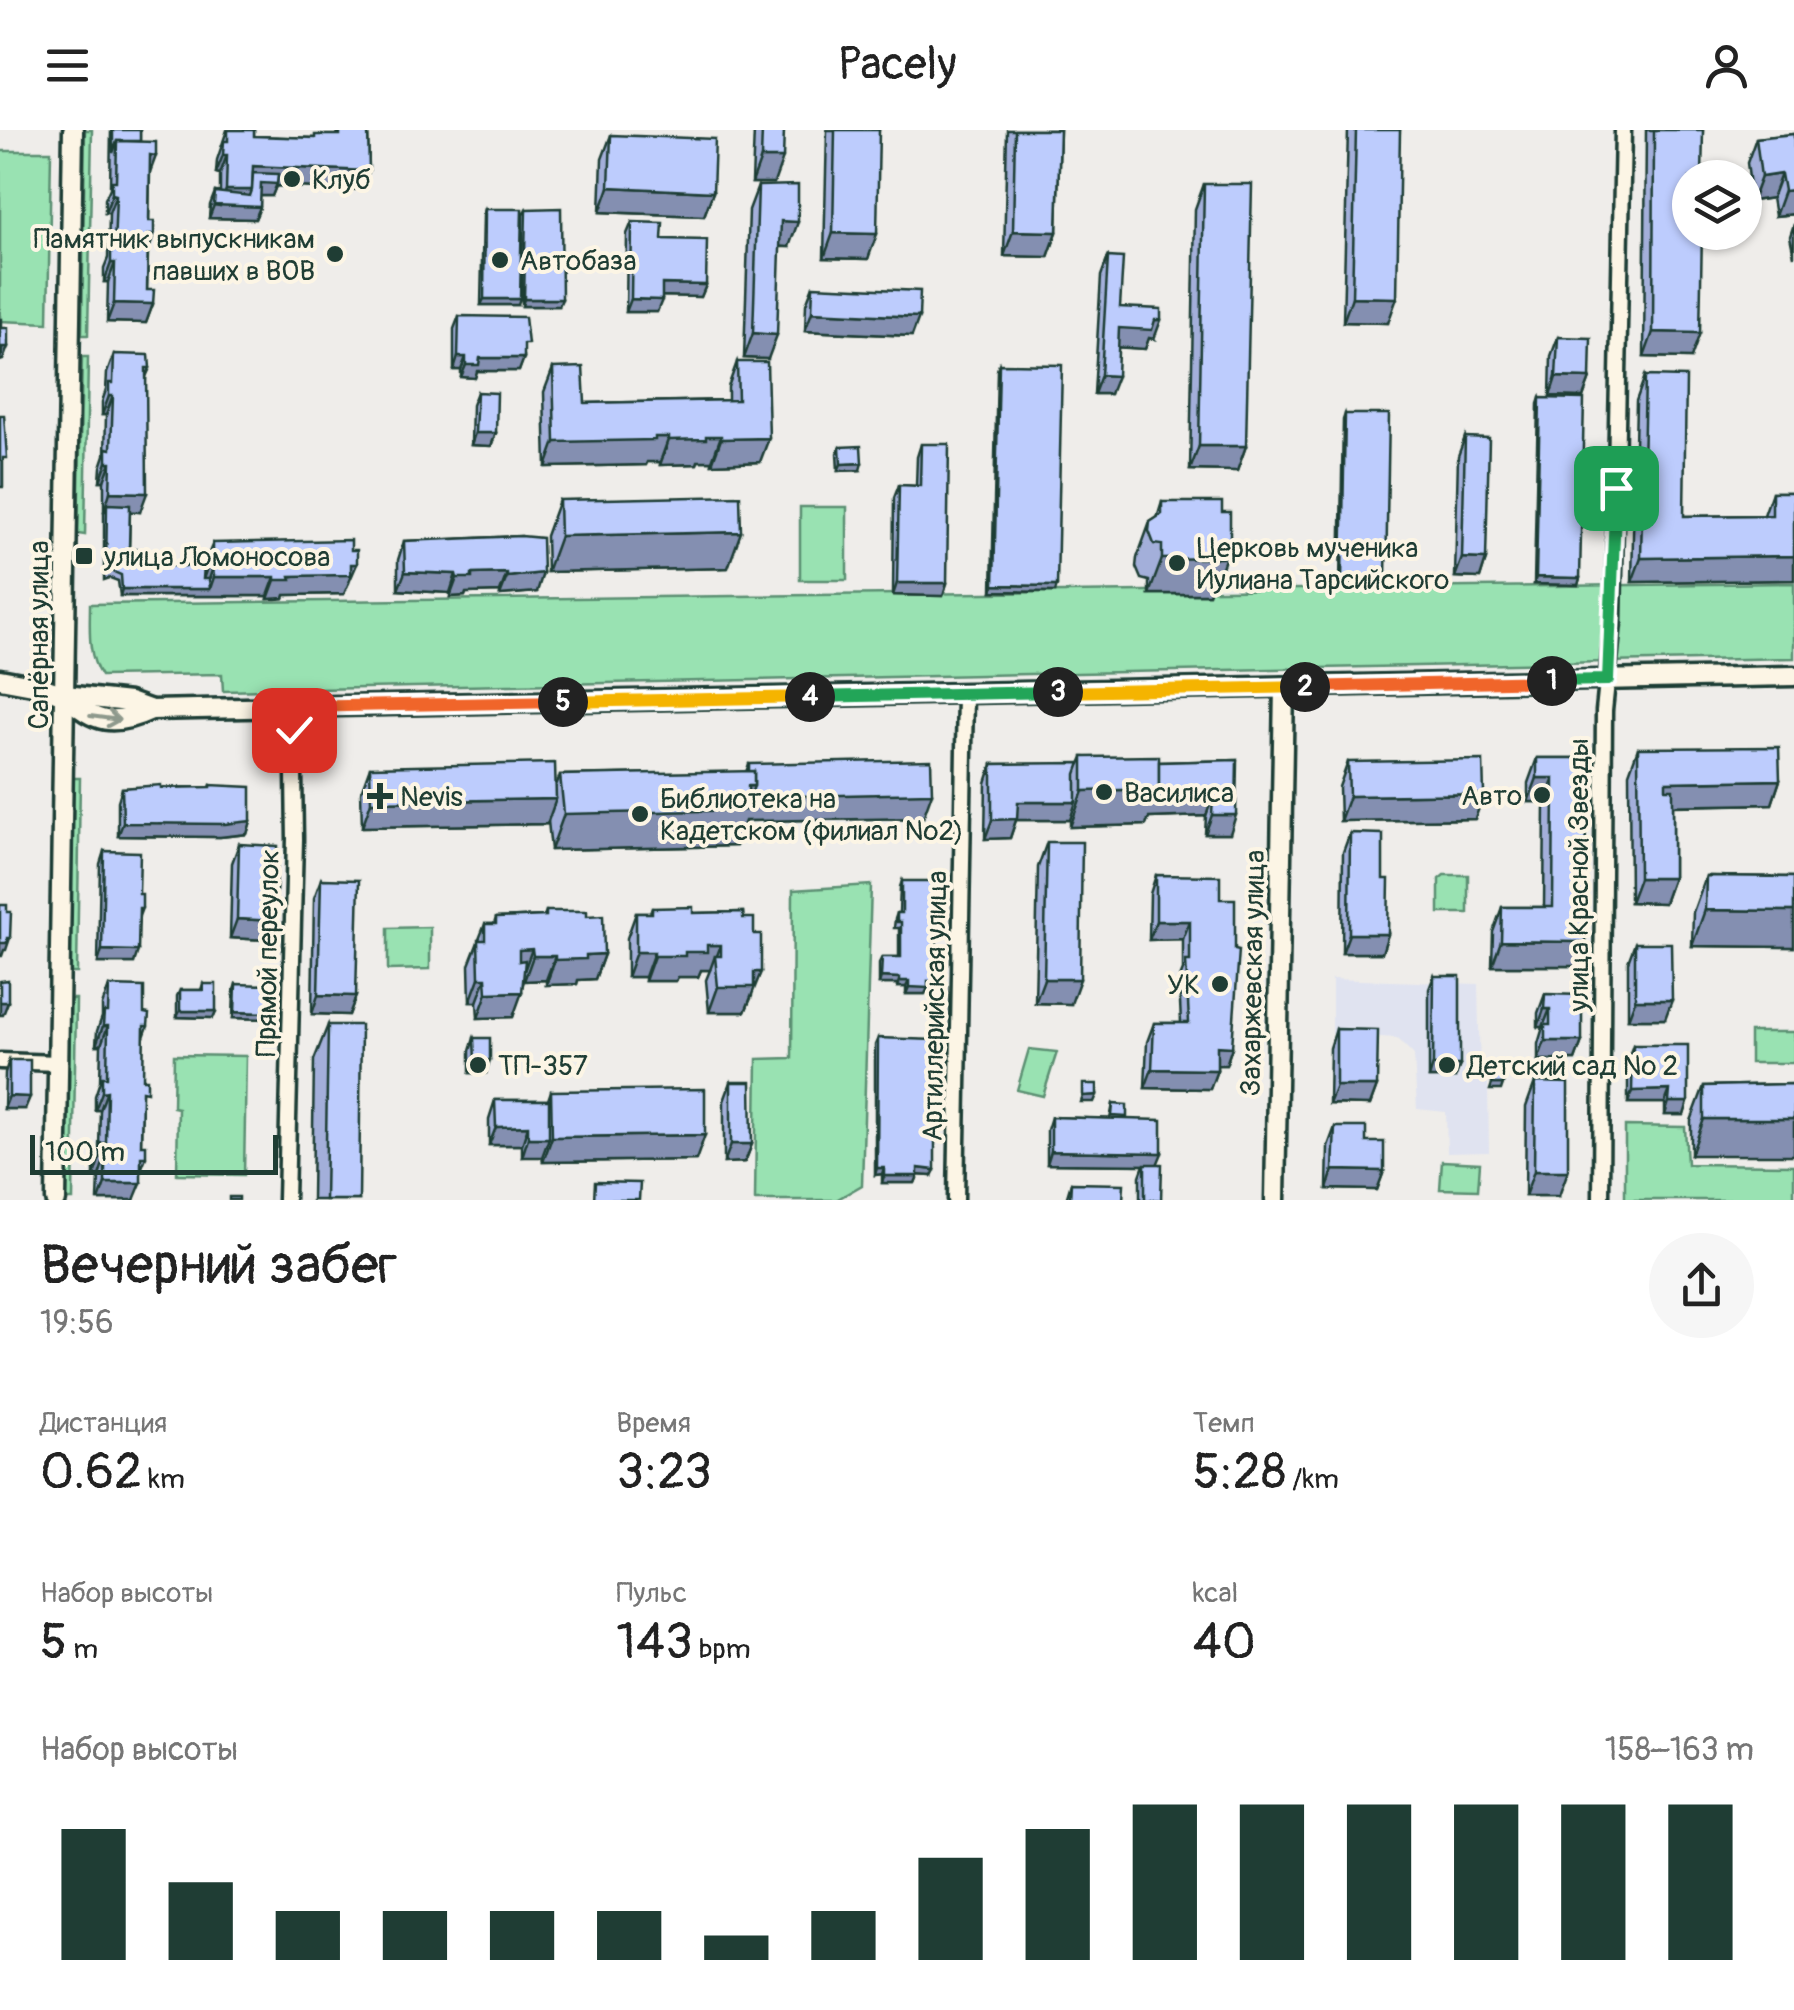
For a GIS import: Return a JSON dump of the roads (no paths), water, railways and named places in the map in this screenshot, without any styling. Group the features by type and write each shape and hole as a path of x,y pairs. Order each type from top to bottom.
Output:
{"street":[{"name":"Сапёрная улица","path":"56,1200 73,130"},
{"name":"улица Красной Звезды","path":"1601,1200 1604,712 1614,565 1622,130"},
{"path":"0,679 64,696 84,715 101,720 128,720 151,710 1794,676"},
{"name":"Захаржевская улица","path":"1276,1200 1284,687"},
{"name":"Артиллерийская улица","path":"956,1200 965,694"},
{"name":"Прямой переулок","path":"286,1200 295,840 293,707"},
{"path":"0,1062 58,1062"}],"place":[{"name":"Клуб","path":"292,179"},
{"name":"Памятник выпускникам павших в ВОВ","path":"335,254"},
{"name":"Автобаза","path":"500,260"},
{"name":"улица Ломоносова","path":"84,556"},
{"name":"Церковь мученика Иулиана Тарсийского","path":"1177,563"},
{"name":"Василиса","path":"1104,792"},
{"name":"Авто","path":"1542,795"},
{"name":"Nevis","path":"380,796"},
{"name":"Библиотека на Кадетском (филиал №2)","path":"640,814"},
{"name":"УК","path":"1220,984"},
{"name":"ТП-357","path":"478,1065"},
{"name":"Детский сад № 2","path":"1447,1065"}]}
